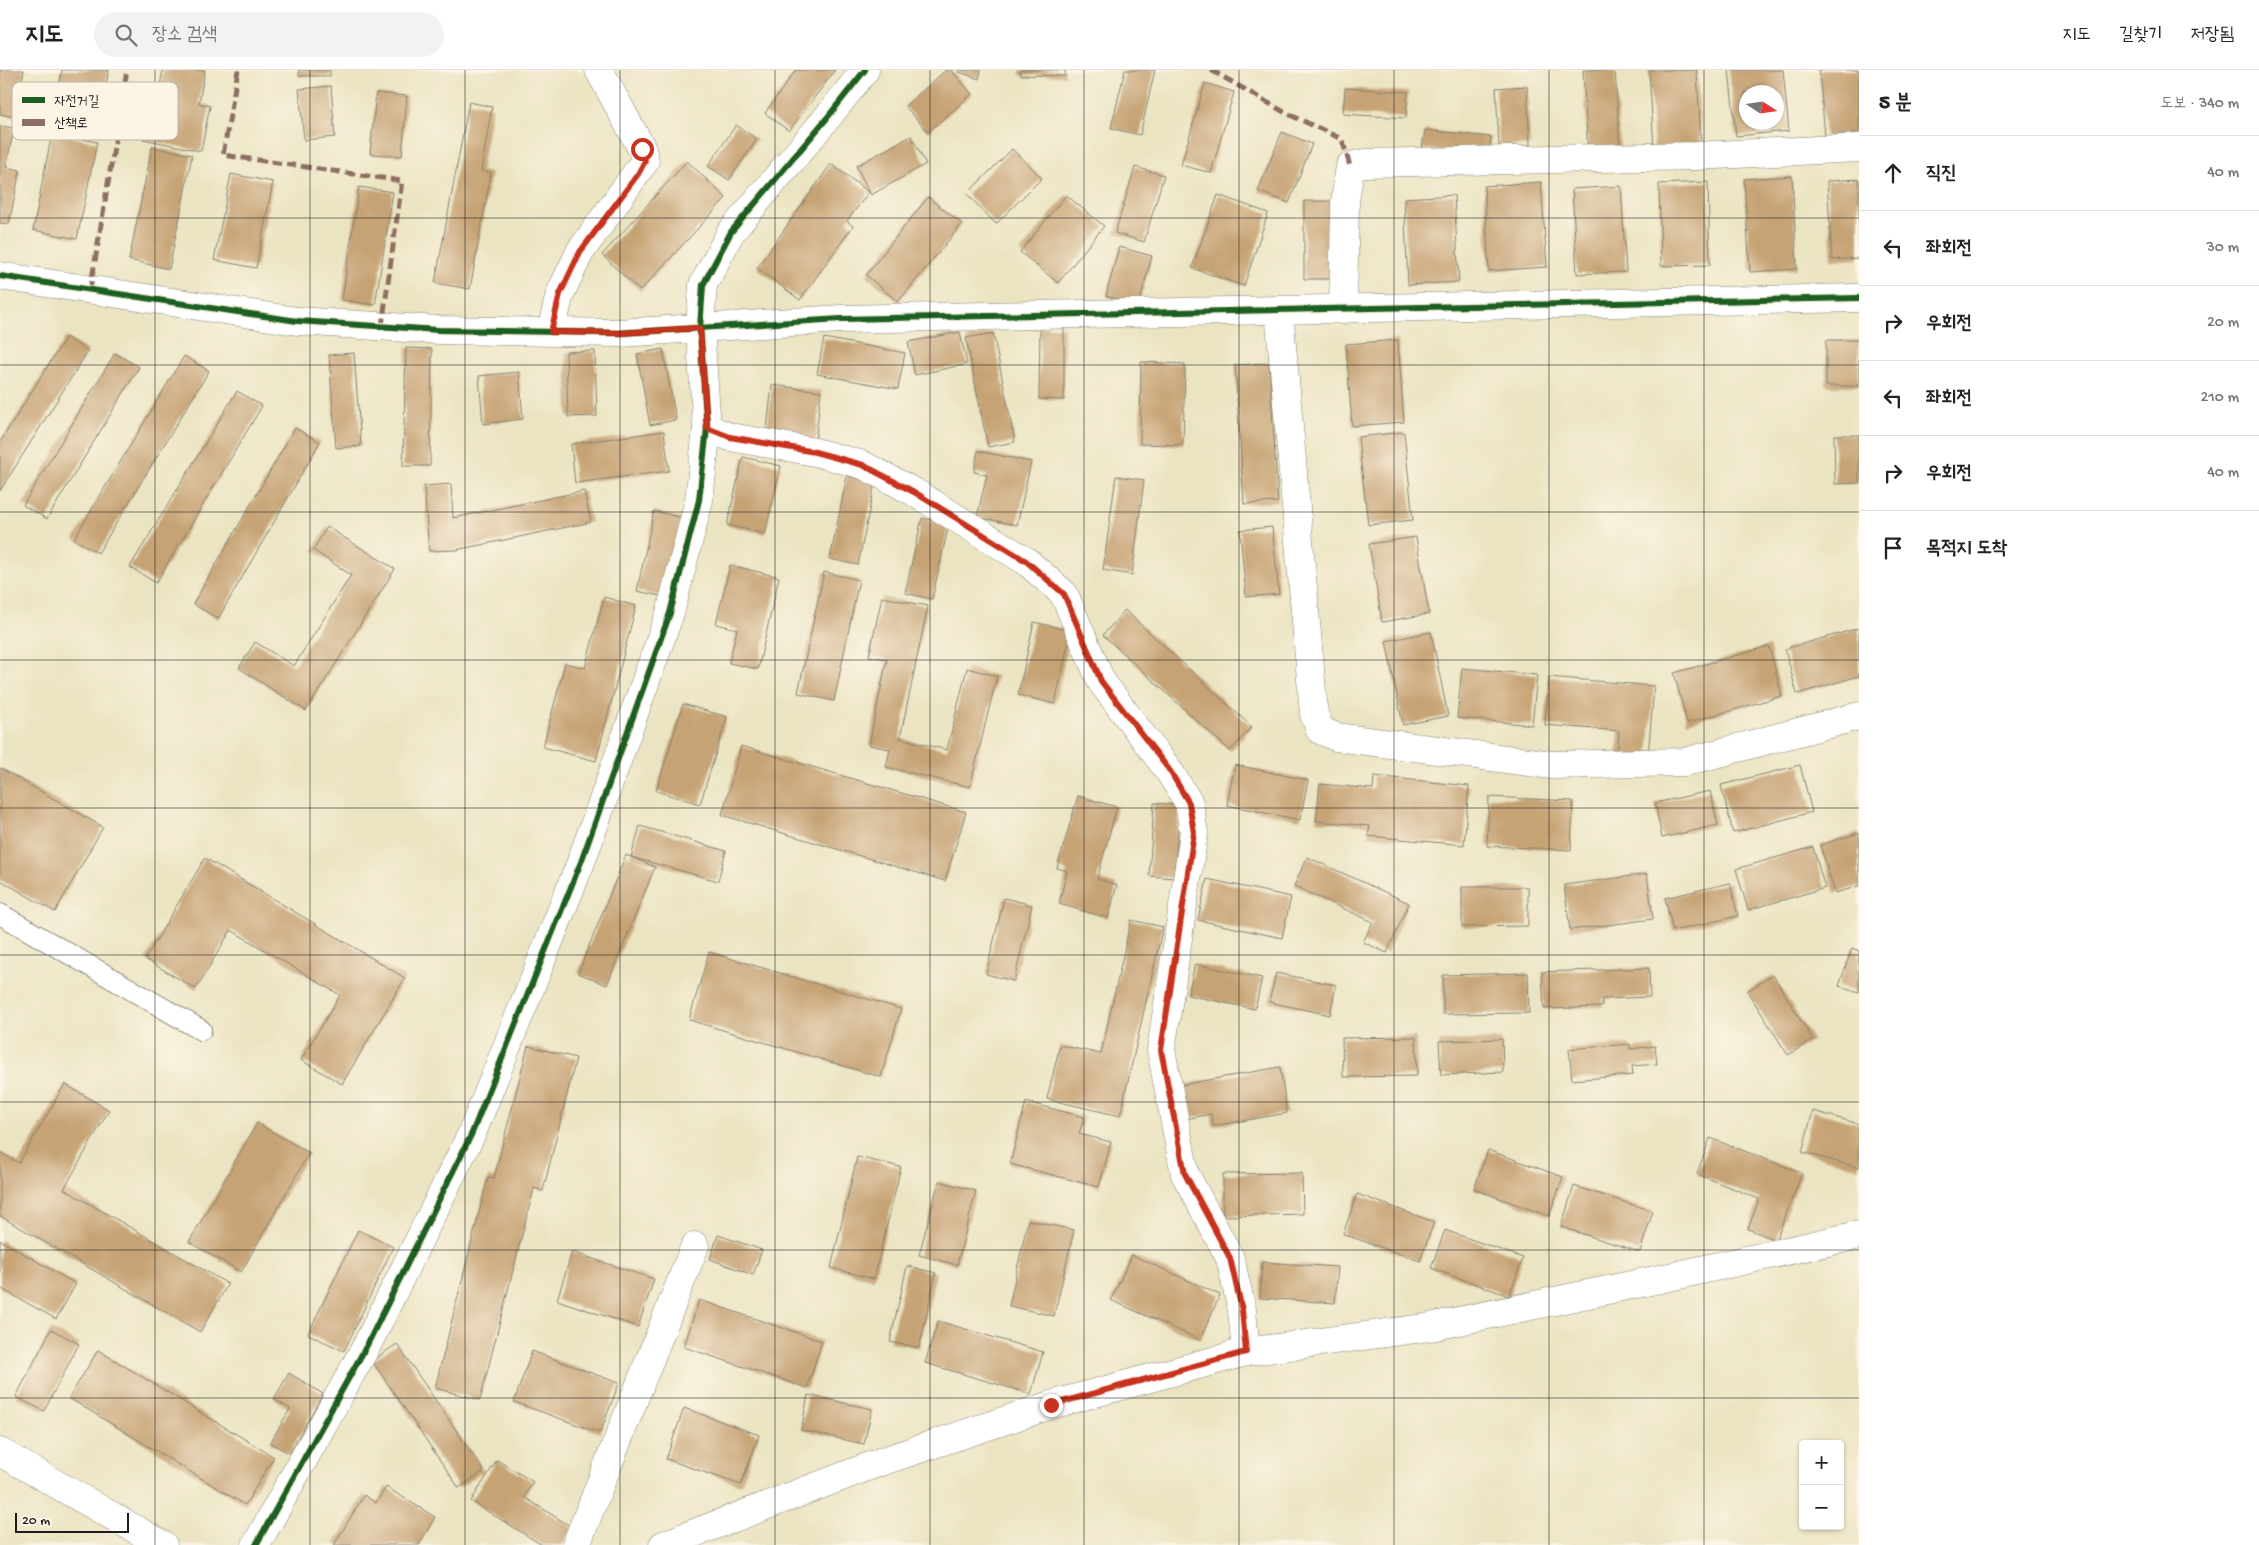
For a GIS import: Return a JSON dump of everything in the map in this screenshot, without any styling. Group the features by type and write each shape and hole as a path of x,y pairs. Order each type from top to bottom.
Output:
{"street":[{"path":"551,332 560,294 580,252 645,161 642,149 600,70"},
{"path":"256,1545 367,1345 476,1124 581,862 670,613 699,500 707,428 700,328 703,286 731,232 827,118 864,70"},
{"path":"1343,310 1345,202 1350,166 1365,163 1696,156 1859,148"},
{"path":"0,276 297,321 439,330 619,333 841,319 1859,298"},
{"path":"1280,311 1314,714 1320,730 1336,737 1552,765 1686,762 1859,716"},
{"path":"707,428 730,437 815,452 863,465 914,492 1026,561 1064,594 1101,681 1170,771 1189,803 1194,833 1161,1050 1185,1174 1230,1258 1242,1310 1246,1352"},
{"path":"663,1545 883,1461 1051,1405 1246,1352 1430,1327 1859,1235"},
{"path":"576,1545 695,1246"},
{"path":"0,1452 163,1545"}],"lane":[{"path":"0,914 200,1030"}],"building":[{"path":"0,70 24,70 22,82 12,82 12,116 0,114"},
{"path":"62,70 109,70 107,82 60,82"},
{"path":"163,70 205,70 199,103 210,106 201,151 148,140 178,140 178,82 161,82"},
{"path":"299,70 330,70 330,76 299,76"},
{"path":"796,70 835,70 789,131 765,113"},
{"path":"946,70 951,70 972,94 928,132 905,106"},
{"path":"960,70 981,70 979,79 959,72"},
{"path":"1020,70 1065,70 1065,76 1020,75"},
{"path":"1125,70 1155,70 1140,135 1111,128"},
{"path":"1583,70 1615,70 1620,150 1588,152"},
{"path":"1649,70 1697,70 1701,146 1654,149"},
{"path":"1729,70 1783,70 1789,131 1736,136"},
{"path":"1819,70 1859,70 1859,132 1825,136"},
{"path":"1205,83 1234,92 1211,173 1181,165"},
{"path":"331,86 335,137 304,140 299,89"},
{"path":"1527,86 1530,145 1499,147 1496,88"},
{"path":"1345,88 1408,92 1406,118 1343,114"},
{"path":"376,93 407,96 402,156 370,154"},
{"path":"469,102 492,107 481,171 491,173 470,289 435,283"},
{"path":"736,125 757,139 729,180 708,166"},
{"path":"0,126 12,128 12,138 6,167 20,170 9,224 0,223"},
{"path":"1425,130 1491,137 1489,156 1422,149"},
{"path":"1282,132 1312,144 1289,203 1258,191"},
{"path":"911,136 926,164 871,195 856,166"},
{"path":"51,140 87,140 97,142 77,239 33,230"},
{"path":"152,147 192,155 169,269 129,260"},
{"path":"1012,149 1042,178 996,224 967,194"},
{"path":"687,161 726,198 640,291 602,255"},
{"path":"831,164 869,192 847,221 853,226 800,300 757,268"},
{"path":"1135,167 1164,175 1144,242 1115,233"},
{"path":"231,174 273,182 256,268 214,260"},
{"path":"1792,176 1797,269 1750,272 1744,179"},
{"path":"1859,179 1859,258 1832,260 1827,181"},
{"path":"1541,182 1547,267 1489,271 1484,186"},
{"path":"1708,182 1710,265 1661,266 1659,184"},
{"path":"1621,186 1626,272 1577,274 1572,189"},
{"path":"359,187 393,192 375,305 342,300"},
{"path":"1066,195 1104,226 1058,283 1020,252"},
{"path":"1218,195 1268,213 1244,286 1192,268"},
{"path":"1454,195 1459,282 1408,285 1404,198"},
{"path":"928,197 962,224 898,302 866,275"},
{"path":"1304,201 1338,201 1339,279 1304,279"},
{"path":"1119,247 1152,256 1139,305 1106,296"},
{"path":"1040,327 1064,327 1064,400 1039,399"},
{"path":"960,332 967,364 915,375 908,342"},
{"path":"993,333 1015,442 988,447 966,338"},
{"path":"66,337 88,351 0,491 0,442"},
{"path":"824,338 905,353 898,389 817,374"},
{"path":"1398,340 1404,422 1352,426 1346,344"},
{"path":"1826,340 1859,340 1859,386 1826,386"},
{"path":"406,348 432,349 430,466 403,466"},
{"path":"663,349 676,420 650,425 637,354"},
{"path":"595,351 597,416 568,417 566,352"},
{"path":"115,353 139,367 47,519 23,505"},
{"path":"354,353 361,446 336,448 329,355"},
{"path":"184,356 209,371 98,553 74,539"},
{"path":"1141,362 1185,364 1183,445 1140,444"},
{"path":"1269,363 1278,502 1244,504 1235,365"},
{"path":"519,372 523,419 483,424 479,376"},
{"path":"772,385 821,391 815,443 766,437"},
{"path":"237,391 262,406 156,583 130,567"},
{"path":"295,428 320,442 218,619 193,604"},
{"path":"664,431 669,471 575,483 571,444"},
{"path":"1404,432 1413,520 1368,525 1358,437"},
{"path":"1834,435 1859,435 1859,483 1835,484"},
{"path":"978,451 1031,462 1017,525 977,517 987,475 974,472"},
{"path":"743,457 781,466 765,534 727,525"},
{"path":"847,476 875,482 858,565 830,559"},
{"path":"1116,476 1144,480 1132,575 1103,570"},
{"path":"451,484 453,518 584,491 591,522 456,550 429,551 424,486"},
{"path":"654,511 683,518 665,597 637,591"},
{"path":"922,518 949,524 932,599 905,593"},
{"path":"327,527 395,569 306,711 239,668 255,642 294,666 351,575 313,550"},
{"path":"1272,527 1279,594 1246,597 1240,530"},
{"path":"1416,537 1429,614 1382,622 1369,544"},
{"path":"730,565 779,577 758,669 729,663 737,629 716,624"},
{"path":"824,572 859,580 834,701 798,693"},
{"path":"604,597 636,606 596,761 543,747 565,663 585,668"},
{"path":"882,597 928,606 900,738 947,750 967,668 997,676 970,787 886,767 890,749 869,745 887,659 869,656"},
{"path":"1125,610 1252,727 1230,751 1103,635"},
{"path":"1034,622 1071,631 1055,704 1018,695"},
{"path":"1859,628 1859,676 1797,694 1785,649"},
{"path":"1431,632 1448,716 1403,725 1386,641"},
{"path":"1769,646 1782,696 1687,723 1674,673"},
{"path":"1462,668 1537,675 1532,725 1457,718"},
{"path":"1549,677 1654,686 1648,757 1617,755 1619,731 1545,725"},
{"path":"683,704 727,717 700,804 656,791"},
{"path":"741,746 966,812 945,881 722,815"},
{"path":"1235,765 1308,780 1300,820 1227,805"},
{"path":"1800,765 1812,812 1733,833 1721,785"},
{"path":"0,768 103,827 55,912 0,880"},
{"path":"1374,776 1469,786 1464,845 1368,836 1370,826 1316,821 1320,784 1373,789"},
{"path":"1710,791 1718,825 1662,838 1655,803"},
{"path":"1078,796 1117,807 1097,879 1117,885 1108,918 1059,904 1067,871 1057,868"},
{"path":"1489,797 1573,801 1571,850 1487,846"},
{"path":"1154,803 1180,805 1174,878 1149,876"},
{"path":"640,826 726,851 718,881 631,857"},
{"path":"1859,833 1859,886 1835,893 1820,845"},
{"path":"1813,847 1825,888 1748,910 1736,869"},
{"path":"626,855 655,867 607,985 578,973"},
{"path":"1307,857 1409,903 1387,953 1363,942 1373,922 1294,886"},
{"path":"205,858 405,978 342,1084 301,1060 340,995 231,930 196,989 145,959"},
{"path":"1647,874 1653,919 1570,930 1564,885"},
{"path":"1207,879 1291,897 1282,938 1198,920"},
{"path":"1730,883 1738,916 1673,931 1665,898"},
{"path":"1462,887 1528,887 1528,926 1462,927"},
{"path":"1004,898 1032,905 1014,981 986,974"},
{"path":"1131,920 1163,927 1120,1116 1047,1099 1060,1045 1101,1054"},
{"path":"1852,948 1859,951 1859,992 1839,986"},
{"path":"709,952 901,1009 881,1077 689,1020"},
{"path":"1195,964 1262,978 1255,1009 1188,995"},
{"path":"1649,968 1650,997 1602,999 1602,1007 1544,1009 1542,972"},
{"path":"1276,973 1336,985 1330,1015 1269,1002"},
{"path":"1528,973 1529,1013 1443,1014 1443,975"},
{"path":"1773,975 1813,1040 1788,1055 1747,991"},
{"path":"1416,1037 1417,1076 1343,1077 1342,1038"},
{"path":"1502,1039 1503,1072 1441,1075 1439,1041"},
{"path":"1630,1044 1630,1049 1655,1046 1657,1064 1632,1066 1633,1075 1572,1080 1569,1049"},
{"path":"528,1046 576,1058 543,1191 534,1188 480,1400 435,1388 488,1177 494,1178"},
{"path":"1280,1067 1287,1113 1213,1126 1211,1114 1185,1119 1180,1085"},
{"path":"65,1084 109,1110 64,1189 228,1284 200,1332 0,1216 0,1152 19,1163"},
{"path":"1026,1102 1084,1117 1079,1134 1111,1142 1099,1187 1010,1164"},
{"path":"1813,1111 1859,1124 1859,1168 1802,1152"},
{"path":"257,1123 309,1153 241,1272 189,1242"},
{"path":"1710,1138 1802,1173 1776,1240 1748,1229 1759,1199 1697,1174"},
{"path":"1488,1150 1563,1177 1549,1216 1474,1189"},
{"path":"857,1157 901,1167 874,1279 831,1268"},
{"path":"1302,1173 1303,1214 1223,1216 1223,1174"},
{"path":"939,1181 976,1191 957,1265 919,1255"},
{"path":"1574,1186 1653,1211 1640,1252 1561,1227"},
{"path":"1357,1194 1434,1222 1420,1261 1343,1234"},
{"path":"1028,1220 1074,1230 1054,1316 1009,1306"},
{"path":"358,1230 393,1247 344,1351 308,1334"},
{"path":"1445,1230 1523,1258 1509,1296 1431,1268"},
{"path":"718,1235 762,1250 753,1275 710,1259"},
{"path":"0,1240 76,1284 56,1319 0,1288"},
{"path":"572,1252 654,1279 638,1327 557,1300"},
{"path":"1132,1255 1220,1295 1200,1340 1111,1300"},
{"path":"1262,1262 1338,1267 1335,1303 1260,1298"},
{"path":"907,1266 936,1273 919,1348 890,1342"},
{"path":"699,1300 822,1341 807,1388 684,1347"},
{"path":"938,1321 1043,1352 1031,1394 925,1363"},
{"path":"51,1329 79,1344 44,1411 16,1397"},
{"path":"397,1344 484,1471 459,1488 372,1361"},
{"path":"98,1350 274,1457 245,1505 69,1398"},
{"path":"532,1351 619,1383 600,1433 514,1402"},
{"path":"289,1373 323,1394 289,1453 270,1443 290,1409 274,1399"},
{"path":"808,1395 872,1409 864,1444 801,1430"},
{"path":"684,1408 759,1435 741,1485 666,1459"},
{"path":"497,1460 533,1482 524,1497 573,1528 562,1545 542,1545 471,1501"},
{"path":"386,1487 435,1517 419,1545 334,1545 364,1495 376,1503"}],"marked path":[{"path":"125,82 127,70"},
{"path":"238,70 223,155 402,181 382,326"},
{"path":"1211,70 1286,113 1342,139 1350,166"},
{"path":"90,291 115,140"}],"cycle path":[{"path":"256,1545 367,1345 472,1133 581,862 670,613 699,500 707,428 700,328 703,285 731,232 865,70"},
{"path":"0,276 297,321 439,330 619,333 841,319 1859,298"}],"route":[{"path":"642,149 645,161 638,174 580,252 560,294 551,332 619,333 700,328 707,428 730,437 815,452 863,465 914,492 1026,561 1064,594 1101,681 1170,771 1189,803 1194,833 1161,1050 1185,1174 1230,1258 1242,1310 1246,1352 1051,1405"}]}
